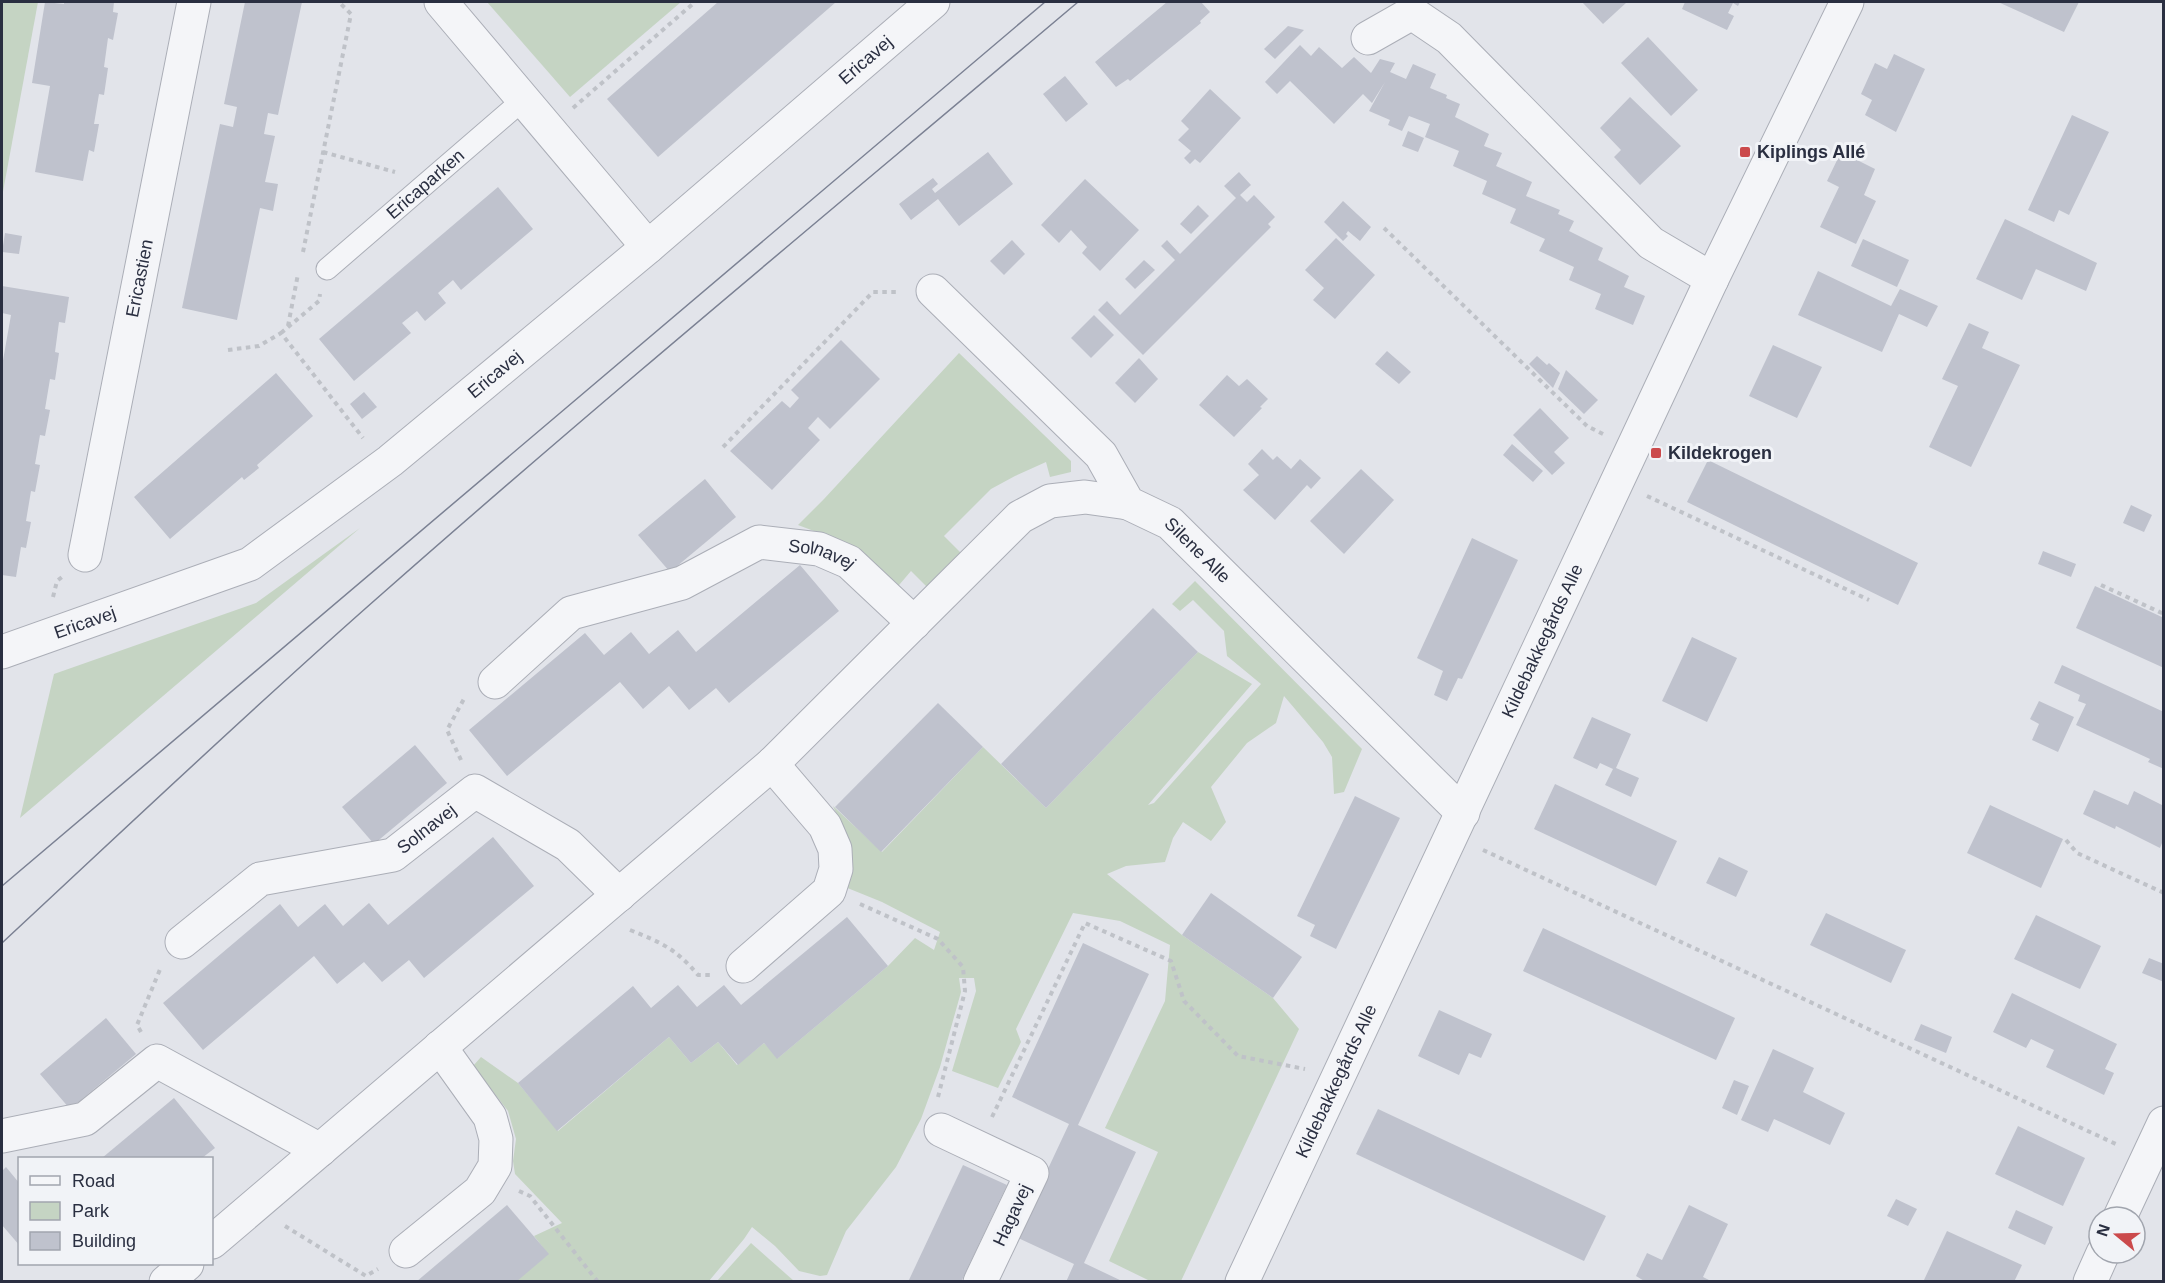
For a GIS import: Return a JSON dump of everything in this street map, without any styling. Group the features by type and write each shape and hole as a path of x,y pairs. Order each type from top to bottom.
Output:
{"street":[{"name":"Ericastien","path":"85,555 194,2"},
{"path":"441,2 648,247"},
{"name":"Ericavej","path":"2,652 250,564 384,465 648,247 933,2"},
{"name":"Kildebakkegårds Alle","path":"1242,1281 1712,279 1847,2"},
{"path":"1368,38 1412,13 1449,38 1651,243 1712,279"},
{"path":"933,291 1101,455 1128,503"},
{"path":"213,1241 772,764 1020,517 1050,501 1085,497 1128,503"},
{"name":"Silene Alle","path":"1128,503 1170,523 1457,824"},
{"name":"Solnavej","path":"495,682 571,613 682,583 759,542 819,549 849,562 914,623"},
{"path":"742,966 829,891 836,870 835,849 825,826 772,764"},
{"path":"475,791 567,845 609,904"},
{"name":"Solnavej","path":"182,942 260,879 393,855 475,791"},
{"path":"406,1251 480,1191 495,1166 496,1139 490,1117 440,1047"},
{"path":"2,1136 85,1119 157,1061 320,1150"},
{"path":"2125,1205 2163,1123"},
{"name":"Hagavej","path":"941,1131 1032,1173 980,1281"},
{"path":"166,1281 185,1265"},
{"path":"2090,1281 2097,1265"}],"lane":[{"name":"Ericaparken","path":"327,269 524,99"}],"path":[{"path":"302,257 351,14 339,2"},
{"path":"549,128 695,2"},
{"path":"323,152 428,181"},
{"path":"1384,228 1587,426 1634,448"},
{"path":"288,327 300,268"},
{"path":"228,350 259,346 281,333 319,301 327,269"},
{"path":"723,447 873,292 933,291"},
{"path":"281,333 384,465"},
{"path":"1617,482 1869,600"},
{"path":"2101,585 2163,614"},
{"path":"475,791 447,730 464,698 495,682"},
{"path":"1457,824 2147,1158"},
{"path":"2066,840 2077,852 2163,893"},
{"path":"829,891 938,939 963,968 965,991 938,1095 941,1131"},
{"path":"609,904 623,927 666,944 683,957 698,975 717,975 742,966"},
{"path":"977,1147 1085,923 1171,961 1184,1001 1238,1056 1339,1076"},
{"path":"157,1061 137,1025 166,956 182,942"},
{"path":"488,1177 530,1196 598,1281"},
{"path":"253,1207 366,1276 406,1251"}],"green space":[{"path":"2,2 38,2 2,197"},
{"path":"487,2 681,2 570,97"},
{"path":"959,353 1071,461 1071,472 1050,477 1046,462 991,489 944,536 962,554 929,589 911,571 894,591 835,539 798,525"},
{"path":"360,528 20,818 54,674 256,603"},
{"path":"1195,581 1362,749 1344,792 1334,794 1332,757 1323,742 1284,696 1276,723 1247,743 1211,787 1226,822 1211,841 1183,822 1173,838 1165,862 1126,866 1107,874 1182,935 1273,998 1299,1029 1181,1281 1148,1281 1109,1261 1158,1152 1105,1128 1165,1001 1170,945 1120,921 1073,913 1016,1029 1021,1042 998,1088 952,1071 976,991 974,978 959,978 961,992 940,1067 921,1119 896,1167 846,1231 827,1275 820,1276 799,1271 775,1246 752,1227 709,1281 516,1281 548,1254 534,1236 562,1223 515,1174 513,1161 516,1139 508,1111 473,1066 481,1057 518,1083 558,1131 669,1037 691,1063 718,1042 737,1065 764,1043 778,1058 888,966 915,938 934,950 940,932 882,902 845,887 851,847 833,806 882,852 983,747 1046,808 1198,652 1252,684 1148,805 1154,803 1261,684 1227,656 1224,631 1193,600 1180,611 1172,604"},
{"path":"751,1243 794,1281 717,1281"}],"building":[{"path":"45,2 64,4 64,2 114,2 113,12 118,13 113,40 108,38 104,67 108,68 104,95 99,94 94,124 99,124 94,152 89,150 83,181 35,172 50,86 32,83"},
{"path":"245,2 302,2 278,115 268,113 264,134 275,136 265,182 278,184 273,211 260,208 237,320 182,308 220,124 233,127 237,107 224,104"},
{"path":"718,2 836,2 658,157 607,99"},
{"path":"1167,2 1201,2 1210,12 1200,21 1201,23 1130,81 1128,79 1116,87 1095,62"},
{"path":"1582,2 1627,2 1603,24"},
{"path":"1685,2 1740,2 1738,6 1733,3 1728,13 1734,16 1727,30 1682,9"},
{"path":"1998,2 2079,2 2064,32"},
{"path":"1288,26 1304,30 1275,59 1264,49"},
{"path":"1648,37 1698,90 1671,116 1621,63"},
{"path":"1300,45 1311,56 1319,47 1342,68 1354,57 1371,73 1380,59 1395,63 1390,72 1406,79 1413,64 1436,74 1430,88 1447,95 1446,98 1460,104 1455,117 1489,134 1484,146 1502,153 1496,166 1532,182 1526,196 1560,210 1558,214 1574,221 1569,231 1603,248 1598,260 1629,276 1624,287 1645,296 1633,325 1595,309 1601,294 1569,280 1574,267 1539,251 1545,239 1510,223 1516,209 1482,194 1487,181 1453,166 1459,151 1425,137 1430,124 1409,116 1402,131 1388,125 1390,120 1369,111 1385,82 1372,103 1363,94 1334,124 1290,81 1277,94 1265,82"},
{"path":"1894,54 1925,69 1896,132 1865,115 1872,100 1861,94 1875,63 1887,69"},
{"path":"1065,76 1088,104 1066,122 1043,94"},
{"path":"1210,89 1241,118 1200,163 1195,159 1190,164 1184,158 1191,151 1178,140 1189,129 1181,121"},
{"path":"1630,97 1681,146 1640,185 1614,157 1621,150 1600,128"},
{"path":"2072,115 2109,132 2069,215 2059,210 2054,222 2028,210"},
{"path":"1408,131 1424,138 1418,152 1402,146"},
{"path":"988,152 1013,184 959,226 938,199 911,220 899,204 933,178 938,184 932,189 935,193"},
{"path":"1841,152 1875,169 1864,195 1876,201 1856,244 1820,227 1839,187 1827,181"},
{"path":"1239,172 1251,185 1240,195 1247,202 1254,195 1275,217 1268,224 1271,227 1143,355 1098,310 1107,301 1120,315 1175,260 1161,246 1167,240 1180,254 1236,198 1224,186"},
{"path":"1085,179 1139,230 1100,271 1082,253 1087,247 1071,230 1059,243 1041,225"},
{"path":"498,187 533,229 461,290 453,280 438,293 446,303 425,321 417,311 402,323 411,333 354,381 319,339"},
{"path":"1343,201 1371,227 1360,241 1348,231 1346,234 1348,236 1343,241 1324,222"},
{"path":"1198,205 1209,216 1191,234 1180,224"},
{"path":"2005,219 2097,263 2086,291 2036,269 2022,300 1976,279"},
{"path":"5,233 22,236 19,254 2,252"},
{"path":"1336,238 1375,275 1335,319 1313,300 1324,288 1305,270"},
{"path":"1863,239 1909,260 1897,287 1851,266"},
{"path":"1012,240 1025,254 1004,275 990,261"},
{"path":"1144,260 1155,270 1135,289 1125,279"},
{"path":"1818,271 1891,306 1900,289 1938,306 1927,327 1899,314 1882,352 1798,315"},
{"path":"2,286 69,297 65,323 59,322 55,352 59,353 55,380 50,379 45,409 50,410 45,436 40,435 35,464 40,465 35,492 31,491 26,521 31,522 26,548 21,547 16,577 2,575 2,366 11,315 2,313"},
{"path":"1094,315 1114,335 1091,358 1071,338"},
{"path":"1969,323 1989,332 1982,348 2020,365 1971,467 1929,447 1958,386 1942,379"},
{"path":"841,340 880,379 830,429 818,417 808,428 820,440 772,490 730,451 782,401 790,408 799,398 791,390"},
{"path":"1773,345 1822,367 1797,418 1749,396"},
{"path":"1387,351 1411,372 1399,384 1375,364"},
{"path":"1537,356 1560,373 1553,388 1529,364"},
{"path":"1139,358 1158,379 1135,403 1115,383"},
{"path":"1566,370 1598,400 1584,414 1558,389"},
{"path":"276,373 313,416 257,465 259,468 244,480 242,477 170,539 134,497"},
{"path":"1227,375 1239,386 1247,379 1268,399 1234,437 1199,405"},
{"path":"364,392 377,407 362,419 350,404"},
{"path":"1540,408 1569,438 1554,452 1565,463 1552,475 1513,435"},
{"path":"1512,444 1543,471 1533,482 1503,455"},
{"path":"1262,449 1273,460 1277,456 1291,469 1300,459 1321,478 1311,489 1307,485 1275,520 1243,490 1259,475 1248,464"},
{"path":"1708,460 1918,563 1898,605 1687,502"},
{"path":"1361,469 1394,500 1344,554 1310,521"},
{"path":"705,479 736,517 670,572 638,535"},
{"path":"2131,505 2152,515 2144,532 2123,523"},
{"path":"1472,538 1518,560 1462,679 1458,678 1447,701 1434,695 1443,671 1417,658"},
{"path":"2043,551 2076,564 2071,577 2038,564"},
{"path":"800,565 839,611 729,703 716,688 689,710 669,686 643,709 620,682 507,776 469,730 585,633 604,655 631,632 649,654 678,630 696,652"},
{"path":"2095,586 2164,618 2164,668 2076,628"},
{"path":"1153,608 1198,652 1046,808 1001,764"},
{"path":"1692,637 1737,658 1707,722 1662,701"},
{"path":"2062,665 2164,712 2164,769 2148,762 2150,759 2076,725 2086,704 2078,701 2080,695 2054,683"},
{"path":"2039,701 2074,717 2058,752 2032,740 2039,724 2030,719"},
{"path":"938,703 983,747 881,852 835,807"},
{"path":"1592,717 1631,734 1616,768 1639,778 1631,797 1605,785 1613,769 1600,763 1597,769 1573,758"},
{"path":"415,745 447,783 374,844 342,807"},
{"path":"1555,784 1677,841 1656,886 1534,829"},
{"path":"2094,790 2128,805 2134,791 2164,806 2164,844 2162,843 2160,848 2116,826 2115,829 2083,814"},
{"path":"1355,796 1400,818 1336,949 1310,936 1315,925 1297,916"},
{"path":"1990,805 2063,839 2041,888 1967,853"},
{"path":"493,837 534,886 424,978 409,960 382,982 364,962 337,984 314,956 203,1050 163,1003 280,904 298,927 325,904 343,926 369,903 388,925"},
{"path":"1719,857 1748,871 1736,897 1706,883"},
{"path":"1211,893 1302,957 1273,998 1182,935"},
{"path":"1826,913 1906,950 1891,983 1810,945"},
{"path":"2036,915 2101,946 2080,989 2014,959"},
{"path":"847,917 888,966 777,1059 764,1043 738,1065 718,1042 691,1063 669,1037 557,1131 518,1083 633,986 651,1008 678,985 697,1007 724,985 741,1005"},
{"path":"1543,928 1735,1018 1716,1060 1523,971"},
{"path":"1083,943 1149,974 1078,1125 1136,1152 1084,1263 1124,1282 1066,1282 1074,1264 1016,1237 1069,1124 1012,1097"},
{"path":"2149,958 2164,964 2164,982 2142,973"},
{"path":"2012,993 2117,1044 2105,1069 2114,1073 2104,1095 2046,1067 2054,1050 2031,1039 2026,1048 1993,1032"},
{"path":"1439,1010 1492,1034 1481,1058 1469,1053 1459,1075 1418,1056"},
{"path":"106,1018 136,1054 70,1109 40,1074"},
{"path":"1921,1024 1952,1037 1946,1053 1914,1040"},
{"path":"1773,1049 1814,1068 1803,1092 1845,1113 1830,1145 1774,1119 1768,1132 1741,1120"},
{"path":"1734,1080 1749,1086 1737,1115 1722,1108"},
{"path":"174,1098 215,1148 203,1157 103,1157"},
{"path":"1378,1109 1606,1216 1584,1261 1356,1154"},
{"path":"2018,1126 2085,1158 2063,1206 1995,1174"},
{"path":"963,1165 1007,1185 961,1282 908,1282"},
{"path":"6,1167 18,1182 18,1244 2,1225 2,1171"},
{"path":"1896,1199 1917,1209 1908,1226 1887,1216"},
{"path":"507,1205 549,1254 516,1282 416,1282"},
{"path":"1689,1205 1728,1224 1703,1277 1713,1282 1646,1282 1636,1276 1647,1253 1662,1260"},
{"path":"2016,1210 2053,1227 2045,1245 2008,1228"},
{"path":"1947,1231 2022,1265 2014,1282 1929,1282 1924,1280"}],"tram line":[{"path":"2,886 1045,2"},
{"path":"2,943 286,679 383,593 642,369 1078,2"}],"place":[{"name":"Kiplings Allé","path":"1745,152"},
{"name":"Kildekrogen","path":"1656,453"}]}
